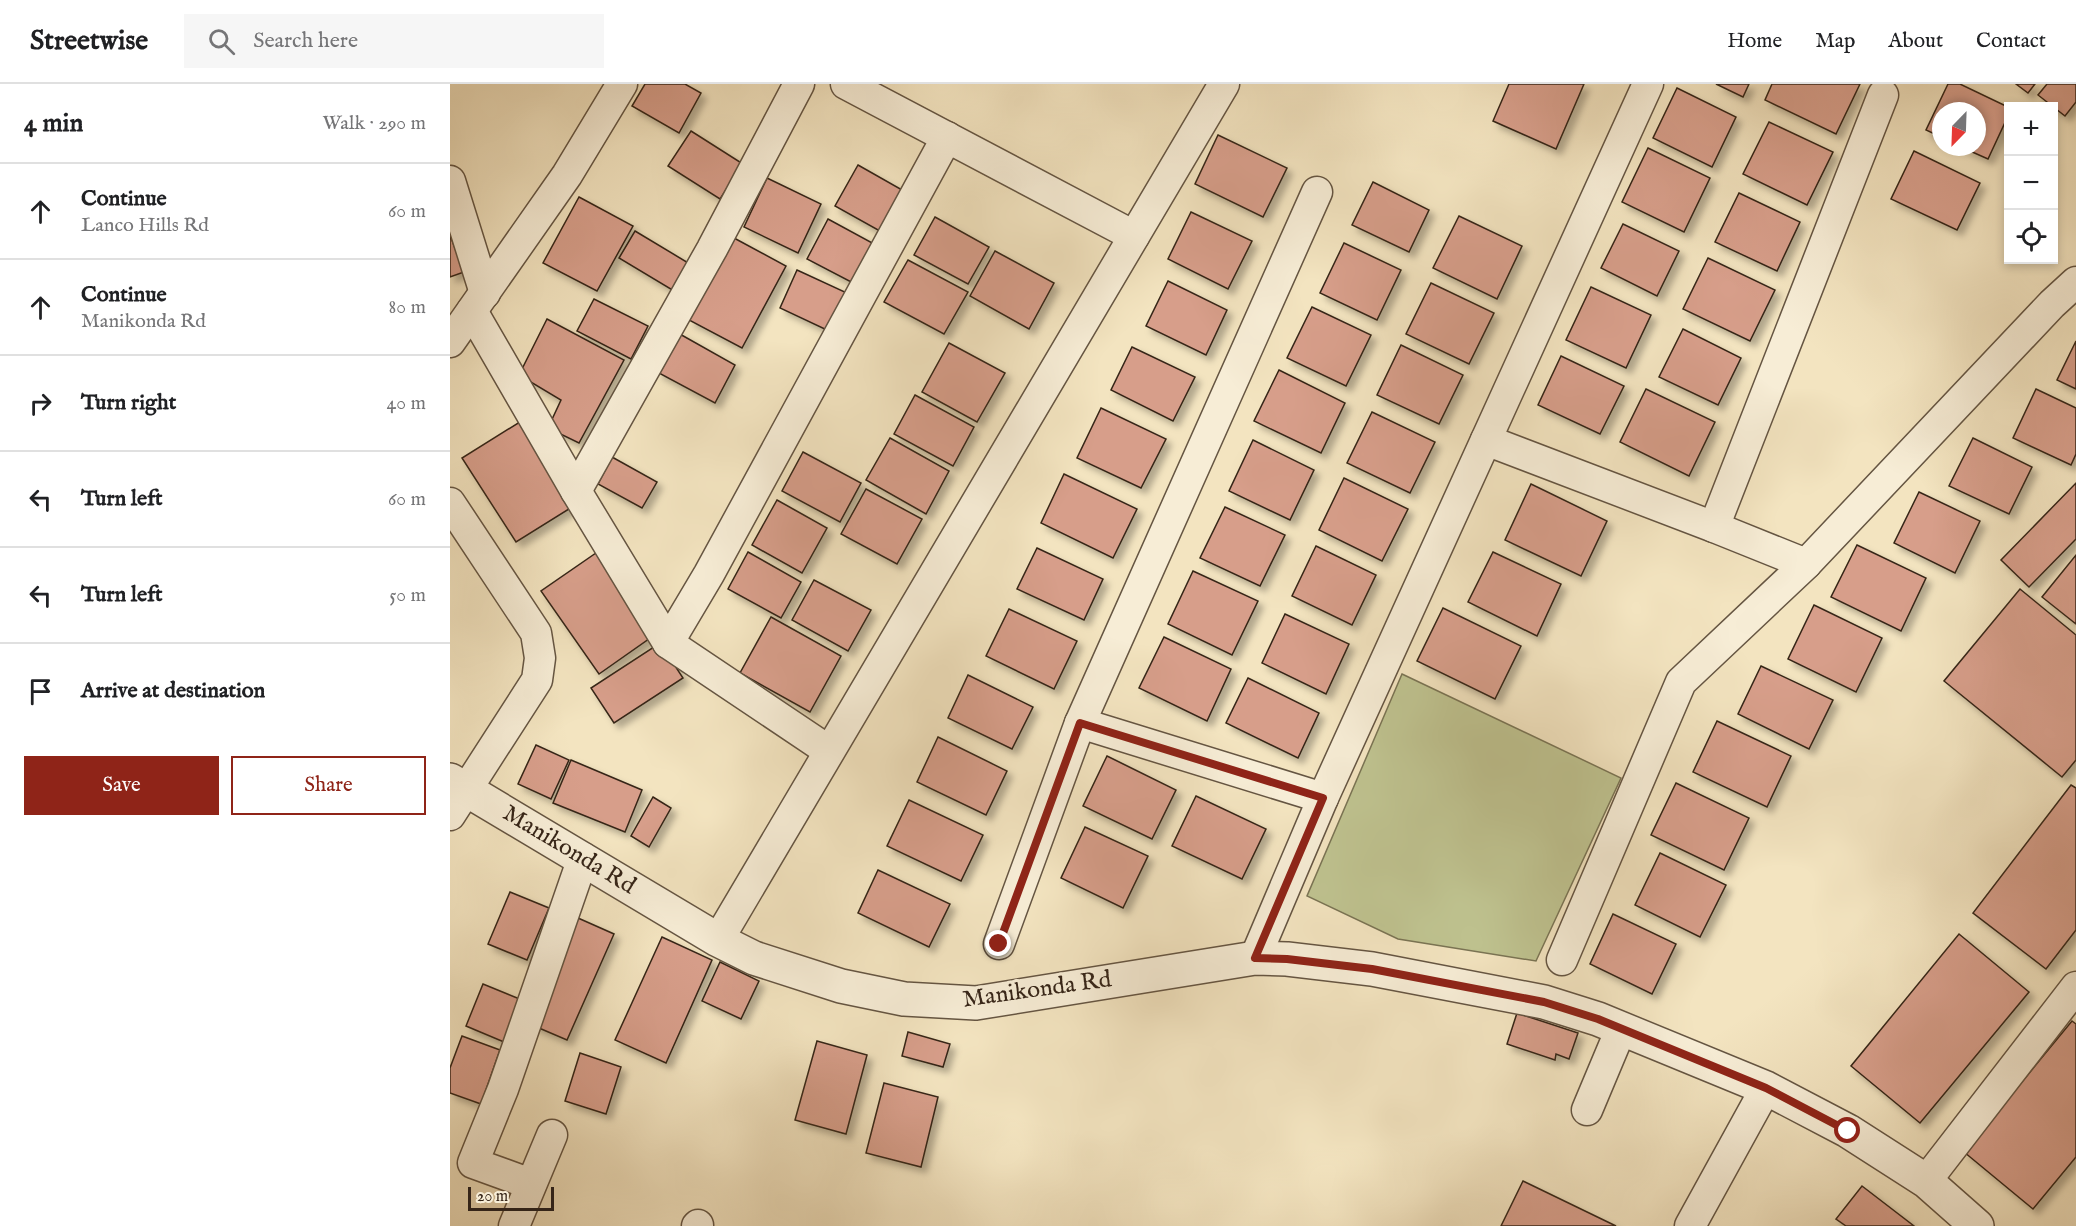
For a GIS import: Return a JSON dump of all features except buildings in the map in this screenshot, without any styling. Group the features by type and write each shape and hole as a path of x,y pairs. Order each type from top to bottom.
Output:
{"street":[{"path":"450,342 567,175 622,84"},
{"path":"576,491 712,249 799,84"},
{"path":"846,84 1134,236"},
{"path":"718,940 1224,84"},
{"path":"1255,958 1323,798 1648,84"},
{"path":"1714,527 1883,95"},
{"path":"668,643 709,574 947,137"},
{"path":"450,181 478,302 576,491 668,643 829,751"},
{"path":"999,944 1080,723 1317,192"},
{"path":"1562,960 1681,682 1806,564 2052,304 2076,282"},
{"path":"1486,440 1806,564"},
{"path":"450,503 536,633 540,658 537,680 456,795"},
{"path":"1080,723 1323,798"},
{"name":"Manikonda Rd","path":"456,795 584,858 718,940 754,958 841,986 904,999 976,1003 1255,958 1287,959 1372,969 1544,1002 1609,1024 1766,1088 1848,1131 1926,1182 1977,1226"},
{"path":"531,1184 473,1163 503,1089 584,858"},
{"path":"1926,1182 2076,987"},
{"path":"1587,1110 1609,1024"},
{"path":"1690,1226 1766,1088"},
{"path":"514,1226 552,1135"}],"green space":[{"path":"1402,674 1621,778 1536,961 1398,939 1307,896"}],"route":[{"path":"999,944 1080,723 1323,798 1255,958 1287,959 1372,969 1544,1002 1598,1019 1766,1088 1848,1131"}]}
